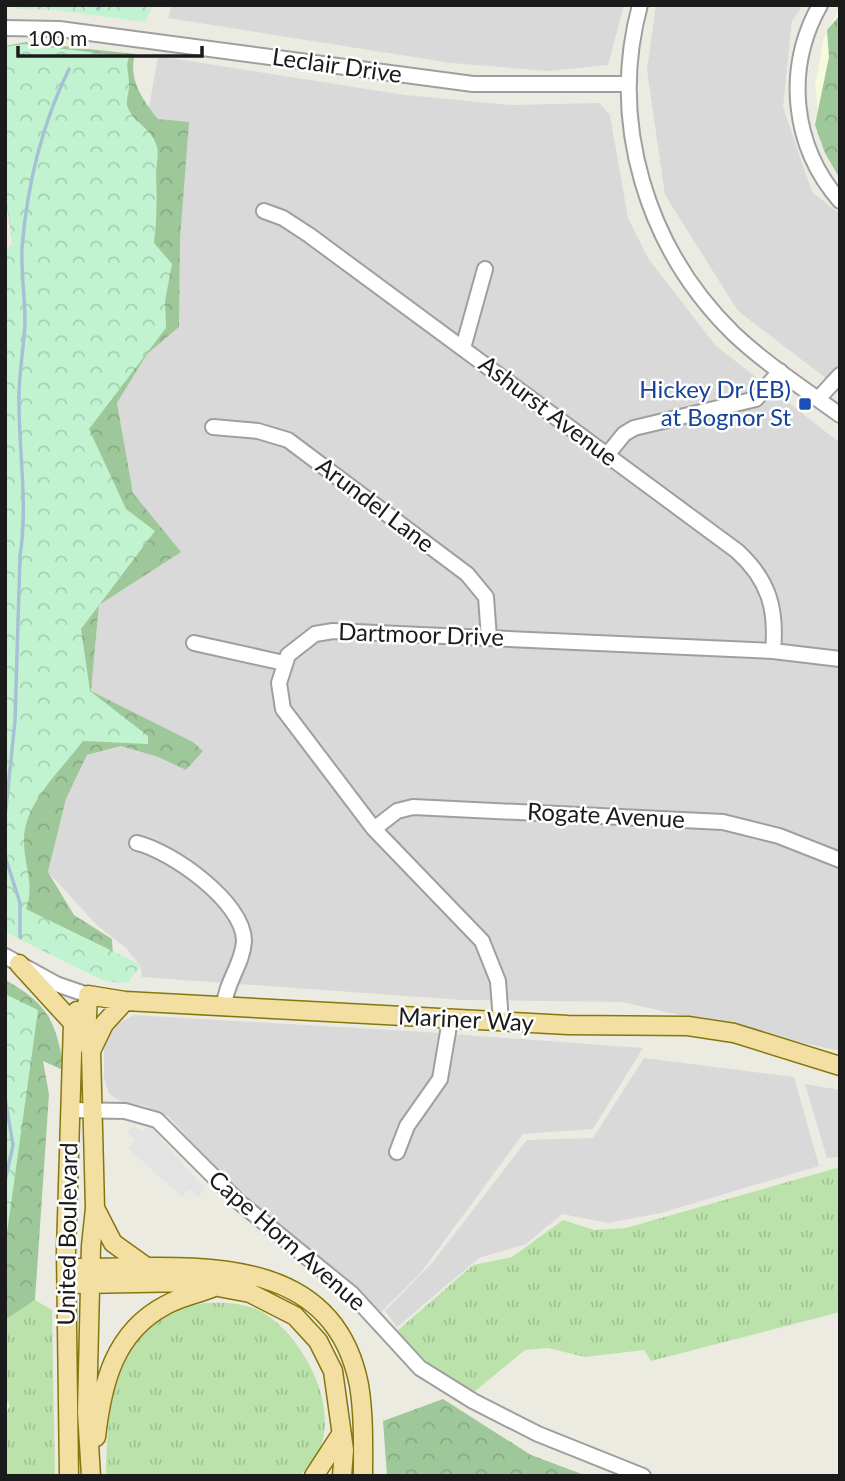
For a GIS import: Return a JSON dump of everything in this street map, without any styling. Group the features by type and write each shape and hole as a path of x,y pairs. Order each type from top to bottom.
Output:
{"main road":[{"path":"12,960 74,1023"},
{"name":"Mariner Way","path":"84,994 125,1001 450,1020 583,1026 663,1024 709,1028 840,1066"},
{"name":"United Boulevard","path":"69,1476 66,1276 71,1111 74,1023 84,994"},
{"name":"United Boulevard","path":"84,994 94,1110 95,1208 90,1276 86,1422 92,1476"},
{"path":"91,1051 104,1024 125,1001"},
{"path":"95,1208 113,1243 148,1268"},
{"path":"90,1276 148,1268 248,1272 282,1284 317,1309 340,1338 356,1376 362,1410 363,1476"},
{"path":"66,1276 192,1282 264,1299 295,1316 312,1333 327,1356 337,1383 340,1436 344,1450 342,1476"},
{"path":"92,1476 103,1388 121,1344 137,1325 157,1310 212,1288"},
{"path":"314,1476 340,1436"}],"street":[{"path":"640,5 629,84 631,126 639,174 663,236 683,272 712,310 743,342 840,415"},
{"path":"820,5 800,58 798,107 812,159 840,201"},
{"name":"Leclair Drive","path":"5,28 59,29 473,84 629,84"},
{"name":"Ashurst Avenue","path":"264,211 300,230 737,551 756,570 772,599 773,651"},
{"path":"463,348 485,269"},
{"path":"607,455 624,434 634,428 756,398 780,371"},
{"path":"818,399 840,375"},
{"name":"Arundel Lane","path":"213,427 267,433 288,440 467,575 486,597 489,638"},
{"name":"Dartmoor Drive","path":"284,663 301,642 324,631 773,651 840,659"},
{"path":"194,643 284,663 279,684 283,709 374,829 482,941 498,981 501,1022"},
{"name":"Rogate Avenue","path":"374,829 397,811 413,807 723,822 763,830 840,860"},
{"path":"137,843 173,858 230,906 240,920 243,947 224,990 223,1007"},
{"path":"12,960 84,994"},
{"path":"397,1152 407,1126 440,1079 450,1020"},
{"name":"Cape Horn Avenue","path":"71,1111 139,1113 161,1122 239,1202 352,1294 407,1357 429,1375 538,1434 643,1476"}],"shaded area":[{"path":"172,5 624,5 608,65 549,71 451,63 168,18"},
{"path":"656,5 803,5 792,21 783,107 812,192 840,214 840,389 738,311 665,195 647,70"},
{"path":"840,8 840,172 820,127 815,86 824,38"},
{"path":"158,56 405,95 510,105 599,103 610,115 628,218 648,258 715,345 840,443 840,1051 622,1002 463,1000 142,977 140,965 126,948 97,925 48,872 66,799 87,755 121,746 158,757 186,770 202,751 193,742 91,691 99,605 180,552 133,493 117,403 147,354 179,327 180,240 188,123 158,119 149,108"},
{"path":"134,1015 643,1048 593,1129 523,1134 419,1275 381,1312 342,1275 232,1186 168,1116 146,1106 122,1102 109,1094 104,1078 104,1045 115,1025"},
{"path":"644,1058 794,1077 819,1166 661,1213 608,1223 562,1214 526,1244 479,1258 397,1327 385,1311 432,1263 527,1140 593,1138"},
{"path":"805,1084 840,1090 840,1157 827,1158"},
{"path":"134,1125 142,1132 147,1127 153,1130 205,1189 198,1197 189,1189 182,1197 128,1148 135,1140 127,1133"}],"green space":[{"path":"18,5 153,5 145,22 56,10 16,9"},
{"path":"840,15 840,179 825,153 815,125 829,57 827,30"},
{"path":"26,42 135,54 135,80 158,119 189,122 180,240 179,327 147,354 117,403 133,493 181,552 99,605 91,691 193,742 203,751 186,770 158,757 121,746 87,755 66,799 48,872 74,915 112,939 113,959 24,936 5,253 13,244 5,194 5,46"},
{"path":"24,44 129,57 127,105 133,116 151,135 158,150 154,243 172,264 165,301 166,328 89,429 126,509 155,531 81,629 90,691 148,736 148,744 83,741 37,800 25,827 24,841 29,884 26,909 141,965 128,983 104,981 5,932 5,253 13,244 5,191 5,47"},
{"path":"5,980 42,1007 54,1028 65,1071 43,1061 49,1094 35,1300 5,1320"},
{"path":"5,994 38,1010 5,1247"},
{"path":"840,1167 840,1312 651,1361 644,1350 585,1357 548,1348 525,1350 474,1392 433,1368 397,1331 473,1265 512,1257 563,1220 594,1230 626,1228"},
{"path":"35,1300 52,1310 55,1476 5,1476 5,1415 10,1406 5,1397 5,1320"},
{"path":"206,1303 236,1304 264,1313 297,1345 320,1390 325,1414 323,1438 315,1459 298,1476 106,1476 109,1419 114,1392 135,1345 153,1326 176,1312"},
{"path":"443,1399 531,1455 587,1476 387,1476 383,1421"}],"waterway":[{"path":"98,9 100,5"},
{"path":"5,817 15,721 23,518 19,421 25,323 22,248 37,156 59,90 69,69"},
{"path":"5,856 20,903 20,937"},
{"path":"5,1098 13,1145 5,1181"}],"place":[{"name":"Hickey Dr (EB) at Bognor St","path":"805,404"}]}
